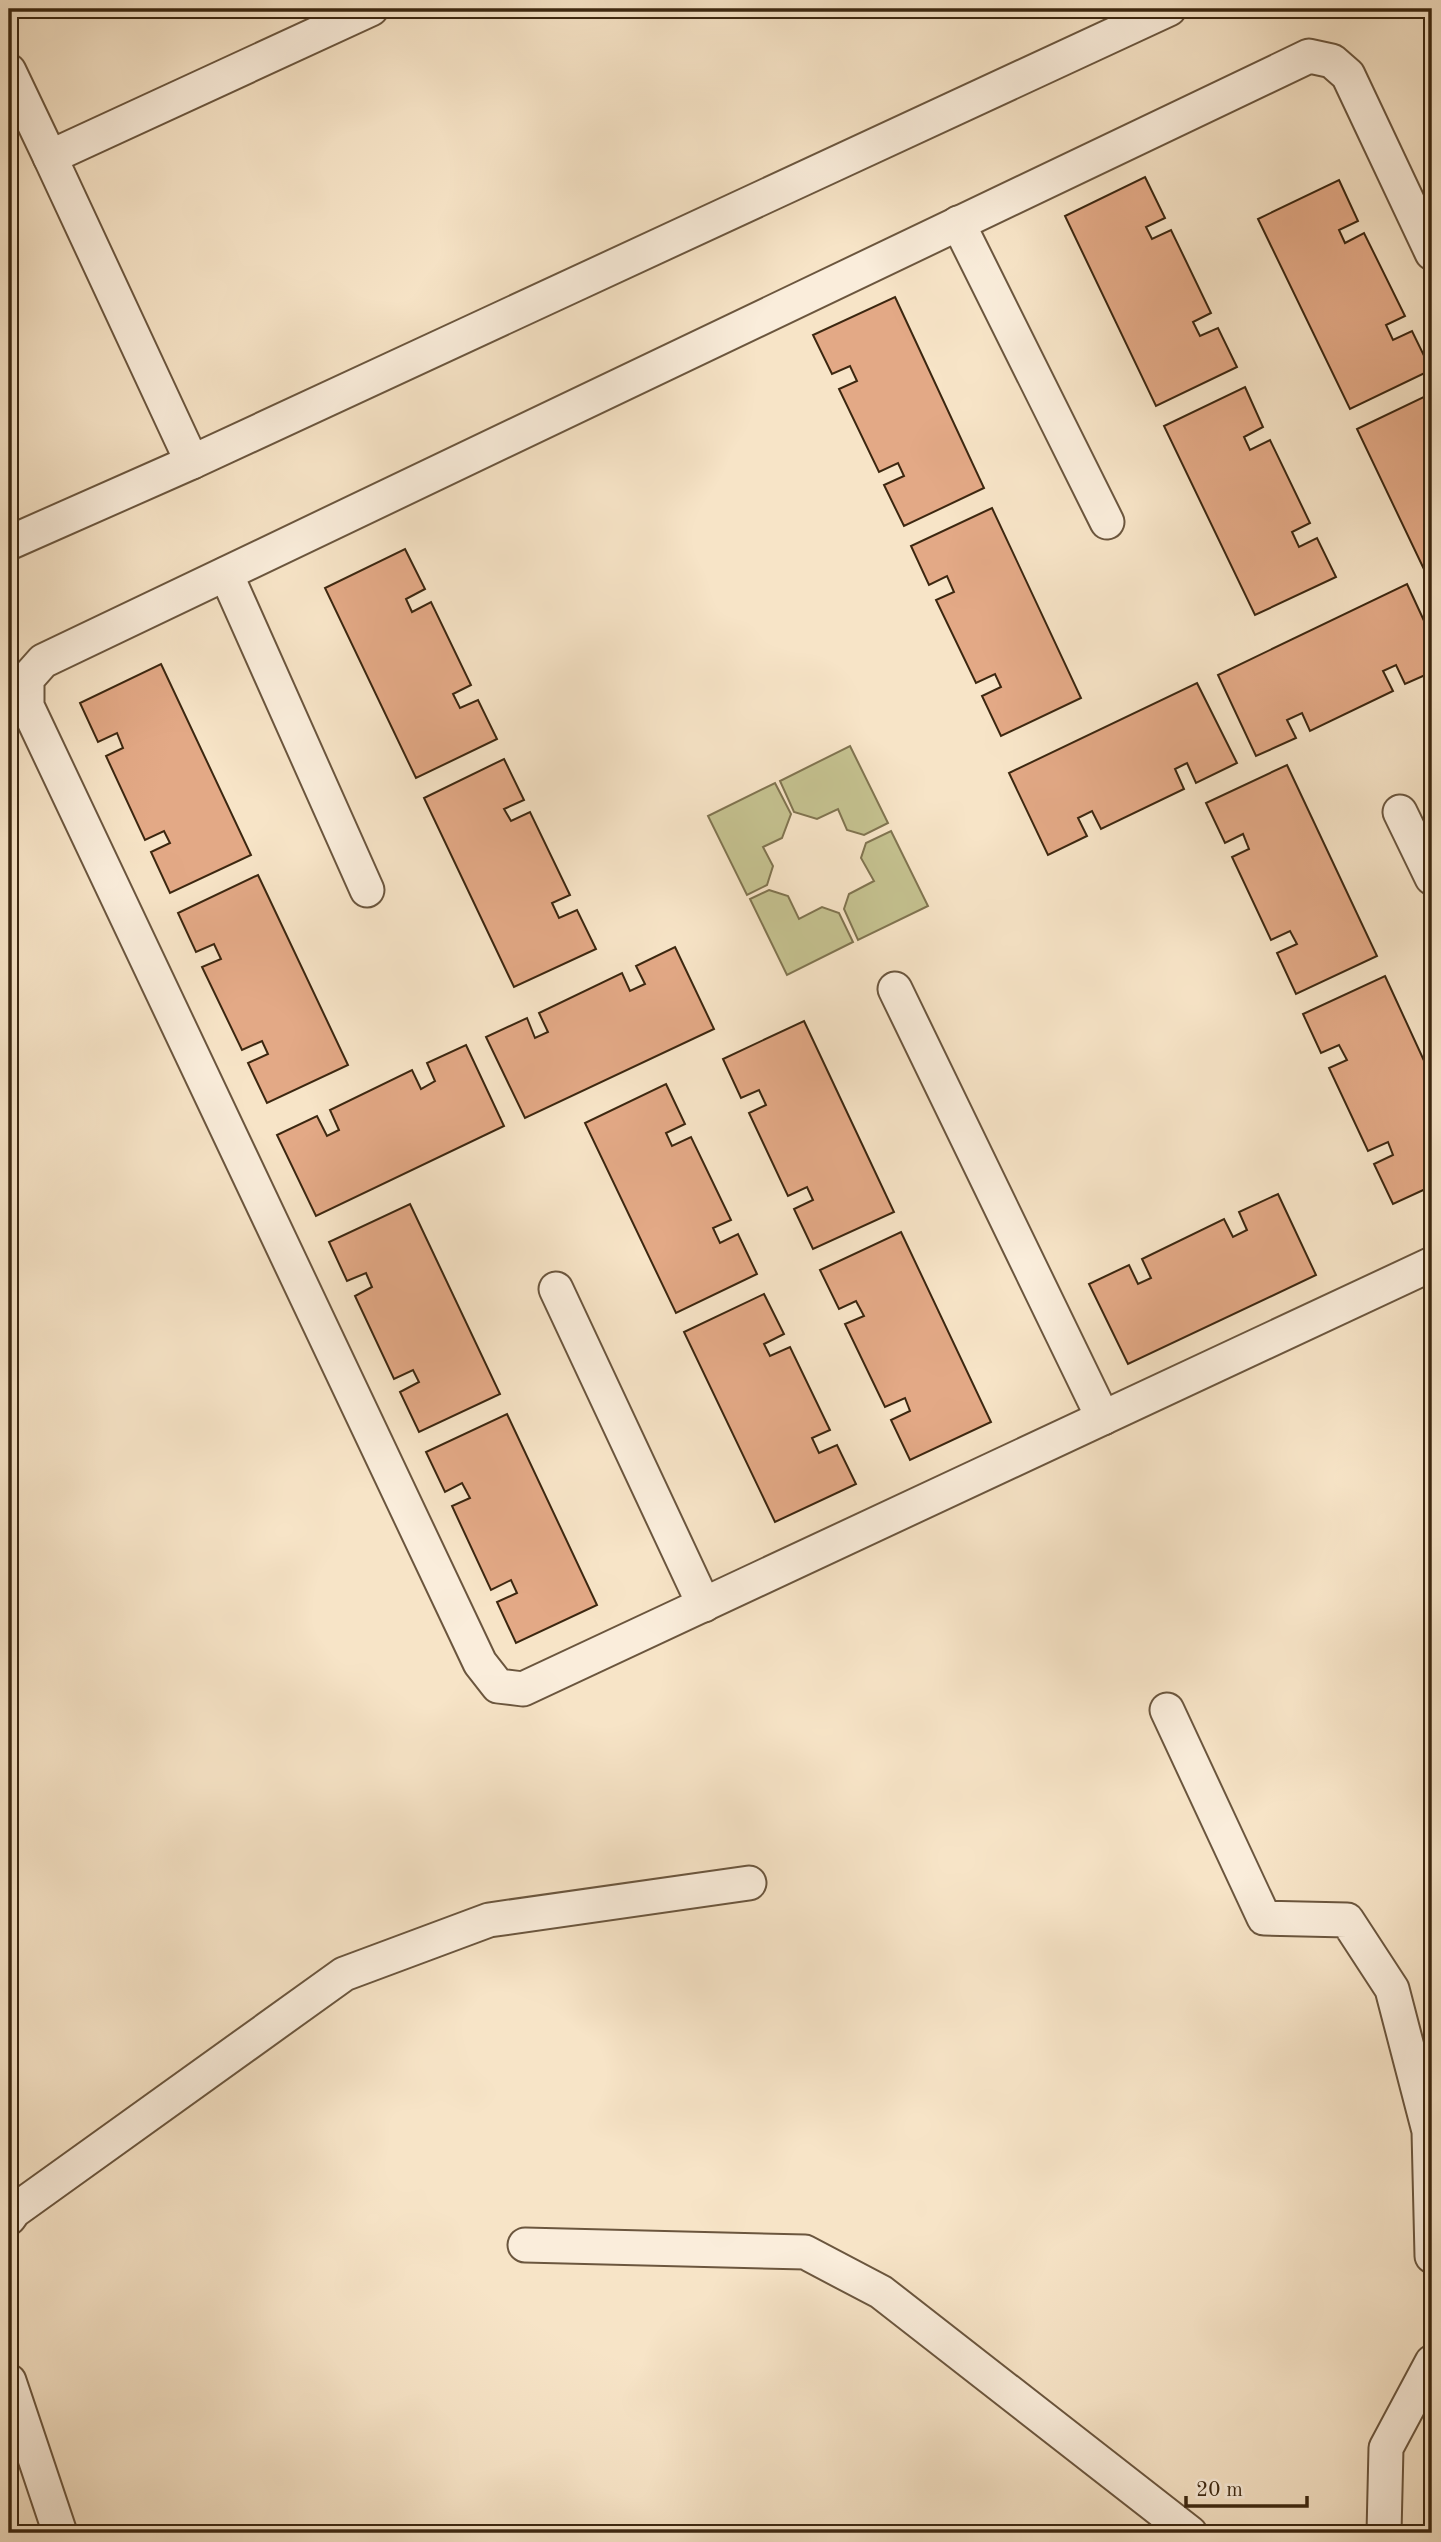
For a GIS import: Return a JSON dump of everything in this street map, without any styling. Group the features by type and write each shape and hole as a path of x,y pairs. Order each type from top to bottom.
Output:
{"street":[{"path":"9,542 192,462 1169,9"},
{"path":"50,157 362,11"},
{"path":"1432,254 1348,75 1332,61 1309,56 43,661 27,679 27,706 480,1663 498,1686 523,1689 1432,1264"},
{"path":"9,71 192,462"},
{"path":"958,223 1107,522"},
{"path":"226,574 367,890"},
{"path":"1400,812 1432,878"},
{"path":"895,989 1103,1418"},
{"path":"556,1289 704,1605"},
{"path":"1167,1710 1265,1918 1347,1920 1392,1989 1429,2131 1432,2256"},
{"path":"9,2218 13,2211 344,1974 489,1920 749,1883"},
{"path":"525,2245 805,2252 881,2292 1190,2533"},
{"path":"1384,2533 1386,2448 1432,2362"},
{"path":"9,2381 60,2533"}],"shaded area":[{"path":"850,746 888,823 864,835 847,830 838,809 817,819 794,812 780,781"},
{"path":"775,783 791,814 782,838 763,847 773,866 767,885 747,895 708,816"},
{"path":"891,831 928,906 858,940 844,909 849,894 874,881 861,858 866,843"},
{"path":"769,890 788,896 799,919 822,907 839,913 853,942 787,975 750,899"}],"building":[{"path":"1145,177 1165,218 1146,227 1152,239 1171,230 1211,313 1193,322 1200,336 1218,328 1237,367 1156,406 1065,216"},
{"path":"1339,180 1358,221 1339,230 1345,243 1364,233 1405,316 1386,325 1393,340 1412,331 1431,370 1350,409 1258,219"},
{"path":"895,297 984,488 904,526 884,485 904,476 898,463 879,472 839,389 857,381 850,366 832,374 813,335"},
{"path":"1245,387 1263,427 1244,437 1250,450 1270,440 1310,523 1292,532 1299,547 1317,538 1336,577 1255,615 1164,426"},
{"path":"1432,393 1432,586 1357,429"},
{"path":"992,508 1081,698 1001,736 982,696 1001,687 995,674 976,683 936,600 954,592 947,576 929,585 911,546"},
{"path":"405,549 425,589 406,599 412,612 431,602 471,685 453,694 460,708 478,700 497,739 416,778 325,588"},
{"path":"1407,584 1432,638 1432,672 1405,684 1396,665 1383,671 1393,691 1310,731 1302,713 1287,720 1296,738 1256,756 1218,675"},
{"path":"161,664 251,855 170,893 151,852 170,843 164,831 145,840 106,756 123,748 117,733 98,742 80,703"},
{"path":"1197,683 1237,763 1196,783 1187,763 1175,769 1184,789 1101,829 1092,811 1078,818 1087,836 1048,855 1009,773"},
{"path":"504,759 524,800 504,809 511,821 530,812 570,895 552,903 559,918 577,910 596,949 514,987 424,798"},
{"path":"1287,765 1377,956 1296,994 1277,953 1297,944 1290,931 1271,940 1232,857 1249,849 1243,834 1225,843 1206,803"},
{"path":"258,875 348,1065 267,1103 248,1063 268,1054 262,1041 242,1050 202,967 221,959 214,944 196,952 178,913"},
{"path":"675,947 714,1029 525,1118 486,1037 527,1018 535,1038 548,1032 539,1013 622,973 630,991 645,984 636,966"},
{"path":"1385,976 1432,1078 1432,1186 1393,1204 1374,1164 1393,1155 1388,1142 1368,1151 1329,1068 1347,1060 1339,1045 1321,1053 1303,1014"},
{"path":"804,1021 894,1212 813,1249 794,1209 813,1200 807,1187 788,1196 749,1113 766,1105 759,1090 741,1098 723,1059"},
{"path":"466,1045 504,1126 316,1216 277,1135 317,1116 327,1136 339,1130 330,1110 412,1070 421,1089 435,1081 427,1063"},
{"path":"666,1084 685,1124 666,1133 672,1146 691,1137 731,1220 713,1228 720,1243 738,1234 757,1274 676,1313 585,1123"},
{"path":"1278,1194 1316,1275 1128,1364 1089,1284 1129,1265 1138,1284 1151,1278 1142,1259 1224,1219 1233,1237 1247,1230 1239,1212"},
{"path":"410,1204 500,1394 419,1432 400,1392 419,1382 413,1370 394,1379 355,1296 372,1287 366,1273 347,1281 329,1242"},
{"path":"901,1232 991,1422 910,1460 891,1420 910,1411 905,1398 885,1407 845,1324 864,1316 856,1301 839,1309 820,1270"},
{"path":"764,1294 784,1334 764,1344 770,1356 790,1347 830,1430 812,1438 819,1453 837,1445 856,1484 775,1522 684,1332"},
{"path":"507,1414 597,1605 516,1643 497,1602 517,1593 511,1580 491,1590 452,1506 470,1498 462,1483 445,1492 426,1452"}]}
